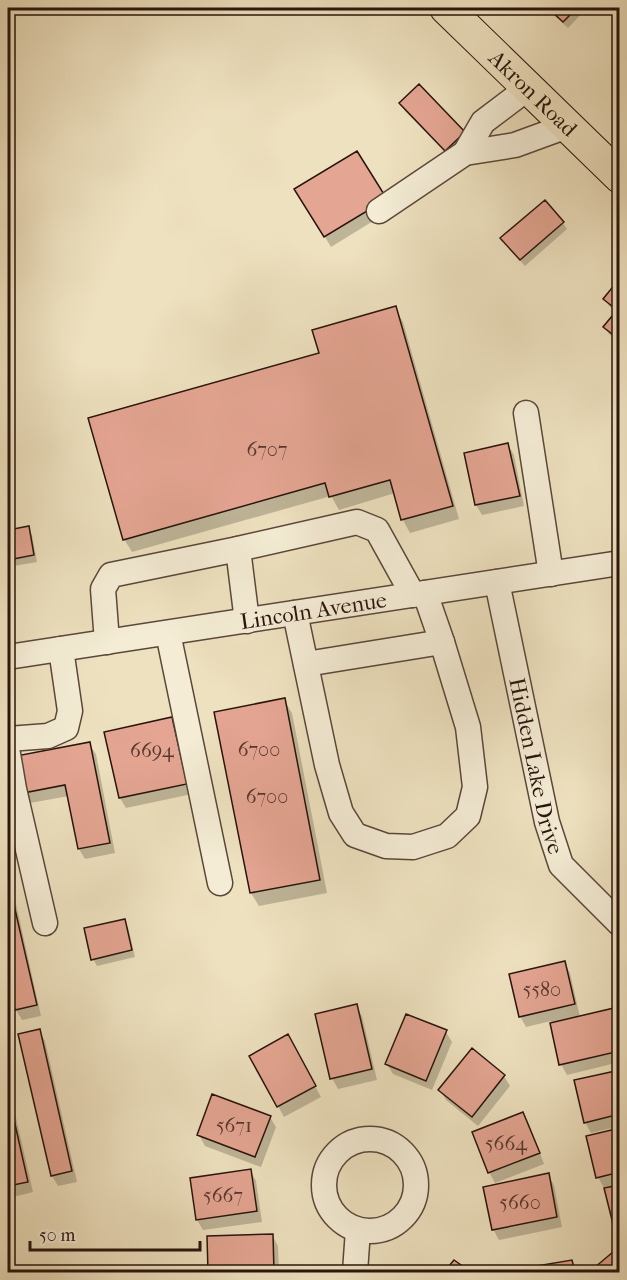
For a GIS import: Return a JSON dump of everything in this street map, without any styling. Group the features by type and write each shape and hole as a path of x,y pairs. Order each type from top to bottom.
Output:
{"main road":[{"name":"Akron Road","path":"446,8 620,177"}],"street":[{"path":"465,153 483,122 528,88"},
{"path":"380,211 465,153 515,145 567,126"},
{"path":"526,413 551,574"},
{"path":"107,642 104,589 111,575 357,522 377,530 419,594 442,642 468,727 475,787 468,816 447,836 412,847 386,846 355,834 341,813 327,765 296,613"},
{"path":"238,549 247,621"},
{"name":"Lincoln Avenue","path":"8,657 620,563"},
{"name":"Hidden Lake Drive","path":"497,582 547,822 561,865 620,924"},
{"path":"168,633 220,883"},
{"path":"306,664 442,642"},
{"path":"8,739 48,736 66,728 70,711 61,649"},
{"path":"8,754 45,923"},
{"path":"355,1272 358,1230"}],"building":[{"path":"548,8 577,8 563,22"},
{"path":"419,84 465,132 445,151 399,103"},
{"path":"357,151 387,199 324,237 294,189"},
{"path":"545,200 564,222 520,260 500,238"},
{"path":"620,278 620,333 616,337 603,327 617,310 603,299"},
{"path":"396,306 453,506 401,520 390,480 329,497 325,483 123,540 88,418 319,353 312,330"},
{"path":"508,443 520,496 475,505 464,453"},
{"path":"29,526 34,555 8,560 8,530"},
{"path":"285,698 320,880 250,893 214,712"},
{"path":"172,717 187,784 119,798 104,732"},
{"path":"90,742 110,843 78,849 65,785 23,793 16,756"},
{"path":"8,879 37,1005 15,1010 8,978"},
{"path":"125,919 132,950 91,960 84,928"},
{"path":"565,961 575,1004 519,1017 509,974"},
{"path":"357,1004 372,1069 330,1079 315,1014"},
{"path":"614,1008 620,1030 620,1051 559,1065 550,1023"},
{"path":"406,1014 447,1030 426,1081 385,1064"},
{"path":"40,1029 72,1171 51,1176 18,1034"},
{"path":"288,1034 316,1086 277,1107 249,1056"},
{"path":"472,1048 505,1075 472,1117 438,1090"},
{"path":"620,1070 620,1114 584,1123 574,1080"},
{"path":"8,1093 28,1182 8,1186"},
{"path":"212,1094 271,1116 255,1157 197,1135"},
{"path":"523,1112 540,1153 488,1173 472,1132"},
{"path":"620,1128 620,1172 596,1178 586,1136"},
{"path":"251,1169 257,1211 196,1220 190,1178"},
{"path":"549,1173 557,1217 492,1230 483,1187"},
{"path":"620,1185 620,1231 615,1232 604,1188"},
{"path":"273,1234 274,1272 208,1272 207,1236"},
{"path":"620,1246 620,1272 598,1272 594,1268"},
{"path":"454,1260 471,1272 444,1272"},
{"path":"572,1260 575,1272 531,1272 530,1267"}]}
